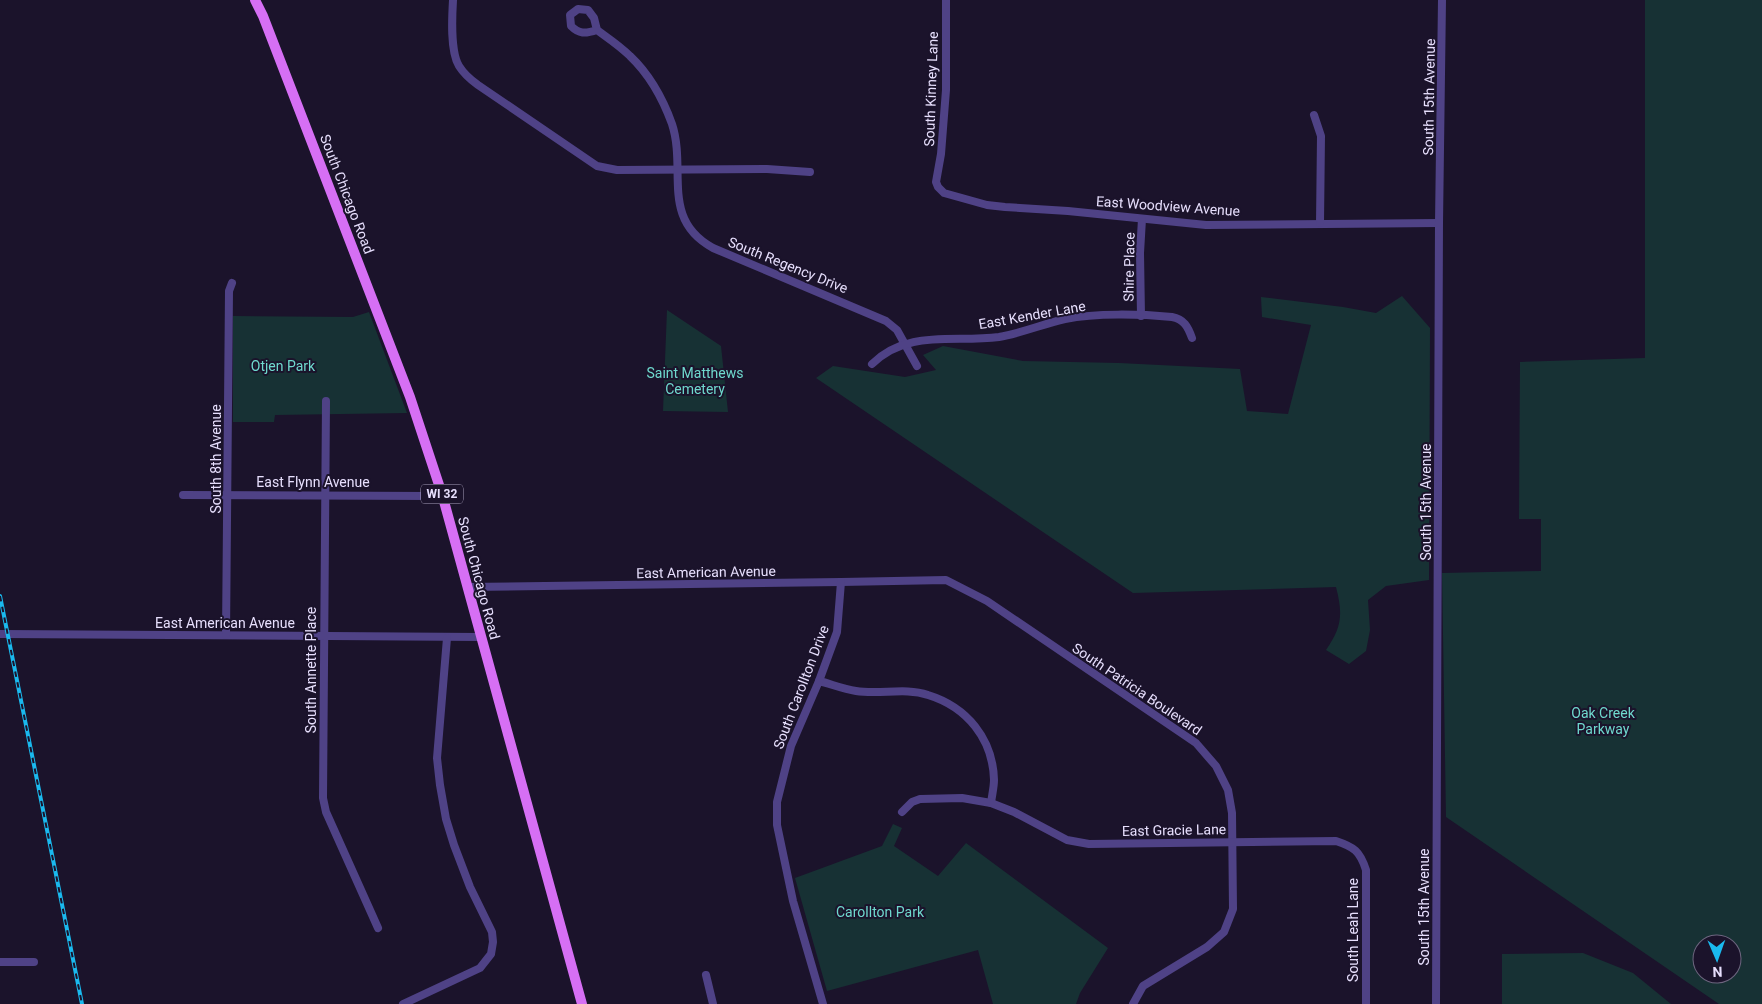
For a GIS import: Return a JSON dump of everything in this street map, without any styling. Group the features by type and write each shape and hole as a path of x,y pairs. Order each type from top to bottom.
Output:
{"main road":[{"name":"South Chicago Road","path":"255,0 263,16 410,397 442,494 582,1004"}],"street":[{"path":"453,0 454,48 459,66 468,77 597,166 616,170 787,169 810,172"},
{"name":"South Kinney Lane","path":"937,179 946,90 946,0"},
{"name":"South 15th Avenue","path":"1436,1004 1439,223 1442,0"},
{"name":"South Regency Drive","path":"596,30 631,56 656,90 672,126 677,148 678,199 681,212 692,231 702,242 873,314 892,325 906,344 917,366"},
{"path":"1314,115 1321,136 1320,223"},
{"name":"East Woodview Avenue","path":"937,179 938,187 944,193 987,205 1206,225 1439,223"},
{"name":"Shire Place","path":"1141,316 1140,252 1142,219"},
{"name":"South 8th Avenue","path":"226,636 230,291 232,283"},
{"name":"East Kender Lane","path":"872,364 887,351 906,344 925,340 1005,336 1052,322 1081,317 1141,316 1177,318 1184,322 1192,338"},
{"name":"South Annette Place","path":"326,401 323,798 326,812 378,928"},
{"name":"East Flynn Avenue","path":"184,495 324,494 430,496 442,494"},
{"name":"East American Avenue","path":"467,587 946,580"},
{"name":"South Patricia Boulevard","path":"946,580 987,601 1196,743 1216,766 1228,790 1232,813 1233,909 1224,932 1207,947 1143,986 1134,1004"},
{"name":"South Carollton Drive","path":"823,1004 793,901 777,825 777,802 790,746 819,681 837,632 841,582"},
{"name":"East American Avenue","path":"0,634 480,637"},
{"path":"403,1004 480,968 491,954 493,942 492,932 470,886 454,845 441,797 438,758 447,638"},
{"path":"819,681 856,692 905,691 928,695 954,706 978,727 989,750 994,780 991,803"},
{"name":"East Gracie Lane","path":"902,812 912,802 920,799 962,798 991,803 1014,812 1067,840 1089,844 1336,840 1351,846 1362,857"},
{"name":"South Leah Lane","path":"1362,857 1366,870 1366,1004"},
{"path":"0,962 34,962"},
{"path":"706,975 713,1004"}],"green space":[{"name":"Oak Creek Parkway","path":"1645,0 1762,0 1762,1004 1719,1004 1446,817 1442,573 1541,571 1541,519 1519,519 1520,362 1645,358"},
{"path":"1402,296 1430,328 1429,580 1386,586 1368,600 1370,630 1366,651 1349,664 1326,650 1340,620 1340,605 1336,587 1133,593 816,378 833,366 905,377 936,370 923,355 943,346 1023,361 1119,363 1240,369 1247,411 1288,414 1311,325 1262,317 1261,297 1376,313"},
{"name":"Saint Matthews Cemetery","path":"667,310 721,346 728,412 663,411"},
{"name":"Otjen Park","path":"369,312 407,413 275,415 274,422 233,422 233,316 353,317"},
{"name":"Carollton Park","path":"893,824 902,828 894,846 938,876 966,843 1108,948 1080,993 1076,1004 993,1004 978,950 827,991 795,878 882,846"},
{"path":"1583,953 1633,973 1671,1004 1502,1004 1502,954"}],"railway":[{"path":"0,596 82,1004"}]}
